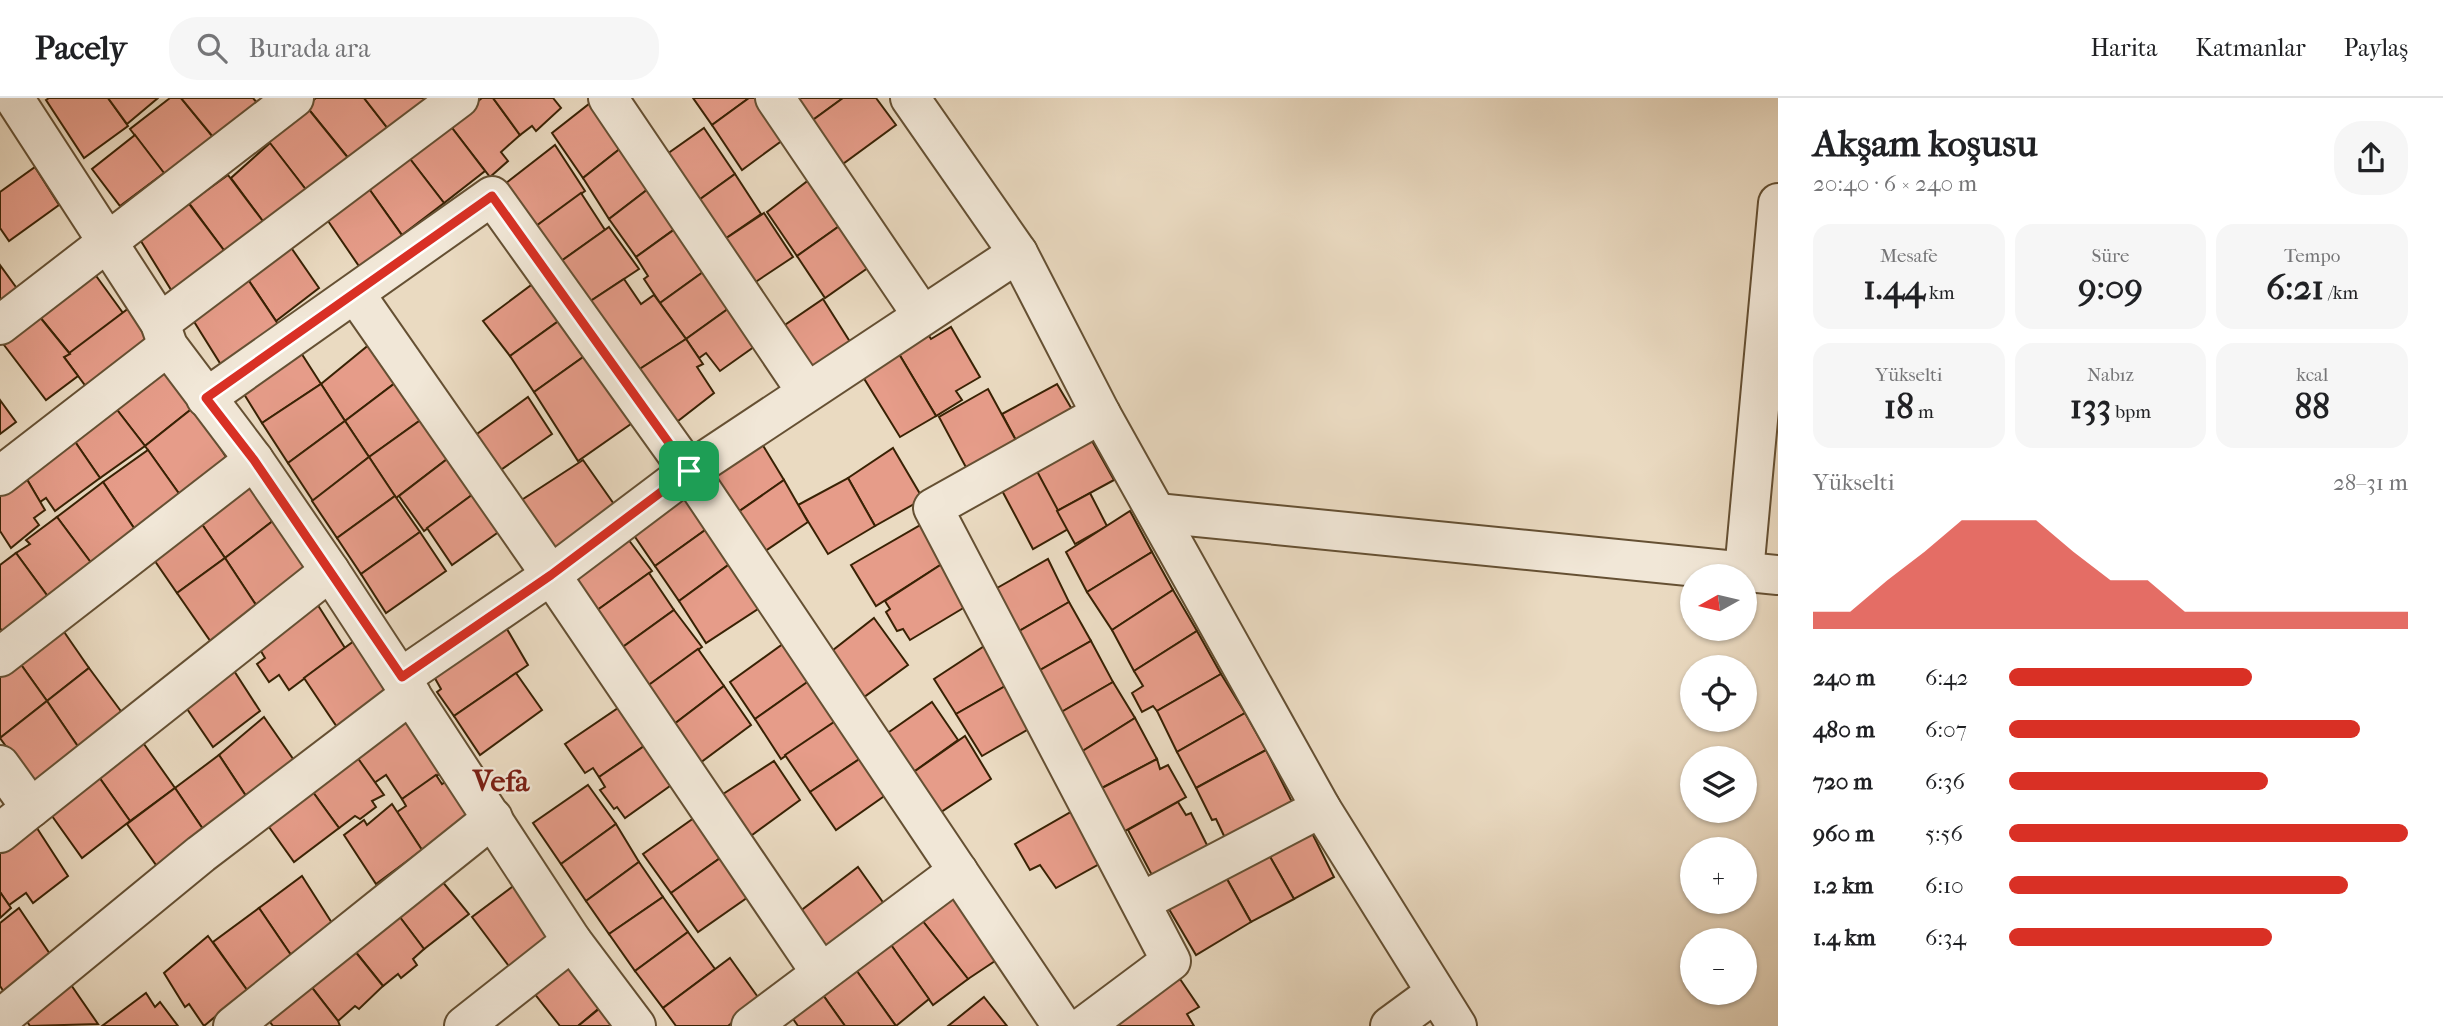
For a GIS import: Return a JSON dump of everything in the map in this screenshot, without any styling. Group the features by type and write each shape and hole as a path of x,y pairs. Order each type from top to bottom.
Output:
{"street":[{"path":"0,104 8,98"},
{"path":"13,98 206,398 254,460 406,685 572,940 636,1026"},
{"path":"0,325 294,98"},
{"path":"0,475 164,335 459,98"},
{"path":"775,98 922,315"},
{"path":"910,98 1018,253 1101,414 1321,808 1457,1026"},
{"path":"608,99 806,391"},
{"path":"206,398 356,295 492,196 689,471 1062,1026"},
{"path":"1157,513 1761,573 1778,203"},
{"path":"0,1018 406,685 689,471 1018,253"},
{"path":"356,295 551,575 821,973"},
{"path":"1084,1026 1171,961 933,508 1101,414"},
{"path":"0,657 254,460"},
{"path":"0,833 330,571"},
{"path":"0,765 31,808"},
{"path":"1141,902 1321,808"},
{"path":"233,1026 493,818"},
{"path":"751,1026 958,871"},
{"path":"464,1026 572,940"},
{"path":"1390,1026 1435,992"}],"building":[{"path":"108,98 128,126 84,158 46,100"},
{"path":"108,98 158,98 127,124"},
{"path":"170,98 181,98 213,137 166,176 130,129"},
{"path":"181,98 253,98 258,104 213,137"},
{"path":"316,98 364,98 389,130 349,159 306,106"},
{"path":"364,98 430,98 389,130"},
{"path":"482,98 493,98 520,135 501,152 508,161 490,177 449,124"},
{"path":"493,98 553,98 561,108 536,131 532,126 520,135"},
{"path":"693,98 749,98 712,125"},
{"path":"749,98 758,98 787,137 742,170 712,125"},
{"path":"787,98 843,98 806,125"},
{"path":"843,98 876,98 896,125 836,169 806,125"},
{"path":"594,100 626,144 583,178 552,133"},
{"path":"306,106 349,159 307,191 265,137"},
{"path":"449,124 485,171 444,203 407,155"},
{"path":"704,128 735,174 692,205 660,159"},
{"path":"135,135 164,173 120,206 92,169"},
{"path":"270,143 307,191 265,224 231,178"},
{"path":"626,144 652,186 609,219 583,178"},
{"path":"555,145 585,191 532,229 501,187"},
{"path":"407,155 444,203 402,235 367,186"},
{"path":"35,167 59,205 9,241 0,228 0,192"},
{"path":"735,174 761,214 719,243 692,205"},
{"path":"228,175 265,224 226,253 189,203"},
{"path":"814,176 845,222 797,256 767,212"},
{"path":"367,186 406,241 363,272 326,218"},
{"path":"652,186 680,225 636,257 609,219"},
{"path":"581,193 605,230 557,264 532,229"},
{"path":"183,196 226,253 173,293 136,233"},
{"path":"764,213 793,257 748,287 719,243"},
{"path":"845,222 872,265 825,298 797,256"},
{"path":"682,224 710,267 660,303 644,279 648,276 636,257"},
{"path":"609,227 639,269 583,306 557,264"},
{"path":"290,246 319,288 276,321 247,278"},
{"path":"0,265 21,294 0,310"},
{"path":"710,267 732,306 686,339 660,303"},
{"path":"94,273 123,313 70,354 39,316"},
{"path":"247,278 282,330 223,368 193,320"},
{"path":"624,279 641,304 654,295 686,339 632,374 583,306"},
{"path":"538,280 564,317 510,356 483,321"},
{"path":"823,299 852,345 806,373 776,331"},
{"path":"732,306 758,344 720,371 706,353 699,358 686,339"},
{"path":"129,308 153,345 90,392 64,357"},
{"path":"567,315 593,350 534,392 510,356"},
{"path":"39,316 70,354 64,357 78,376 46,400 4,345"},
{"path":"951,327 980,377 956,391 962,400 936,416 896,349 926,331 931,339"},
{"path":"376,339 403,377 345,421 321,384"},
{"path":"686,339 703,364 697,367 714,393 669,428 632,374"},
{"path":"296,345 321,384 262,423 239,386"},
{"path":"896,349 936,416 900,437 860,372"},
{"path":"593,350 638,419 578,461 534,392"},
{"path":"162,363 194,407 145,446 111,402"},
{"path":"403,377 429,414 369,457 345,421"},
{"path":"321,384 345,421 288,463 262,423"},
{"path":"1057,384 1076,416 1019,446 1002,414"},
{"path":"988,389 1019,446 969,473 939,417"},
{"path":"528,397 552,434 495,474 470,439"},
{"path":"0,400 16,422 0,434"},
{"path":"111,402 145,446 100,478 69,433"},
{"path":"194,407 226,457 180,495 145,446"},
{"path":"429,414 455,453 396,498 369,457"},
{"path":"345,421 369,457 313,501 288,463"},
{"path":"1087,432 1114,480 1057,511 1032,462"},
{"path":"69,433 100,478 55,511 46,498 40,502 22,471"},
{"path":"759,439 784,480 731,517 703,475"},
{"path":"893,448 923,499 875,526 848,478"},
{"path":"148,450 180,495 136,531 103,482"},
{"path":"455,453 480,489 424,531 399,496"},
{"path":"369,457 395,496 337,538 312,501"},
{"path":"583,460 616,507 554,551 517,503"},
{"path":"1032,462 1068,529 1033,549 998,483"},
{"path":"22,471 45,510 34,518 39,525 11,548 0,531 0,488"},
{"path":"848,478 875,526 828,554 798,505"},
{"path":"247,479 274,520 225,558 197,517"},
{"path":"784,480 808,522 758,556 731,517"},
{"path":"103,482 136,531 92,564 57,517"},
{"path":"480,489 507,526 452,565 427,528"},
{"path":"684,493 708,528 655,566 631,531"},
{"path":"1090,493 1107,526 1075,544 1057,511"},
{"path":"395,496 420,532 361,574 337,538"},
{"path":"1130,511 1152,552 1087,592 1066,552"},
{"path":"57,517 92,564 49,598 16,553 30,544 26,540"},
{"path":"197,517 225,558 177,593 150,554"},
{"path":"274,520 309,570 258,608 225,558"},
{"path":"924,523 945,562 876,606 851,565"},
{"path":"708,528 731,563 679,601 655,566"},
{"path":"420,532 446,571 386,613 361,574"},
{"path":"625,535 652,571 596,611 568,575"},
{"path":"1152,552 1173,590 1112,630 1087,592"},
{"path":"16,553 49,598 4,634 0,628 0,565"},
{"path":"225,558 258,608 211,642 177,593"},
{"path":"1048,559 1069,602 1014,634 990,592"},
{"path":"945,562 970,604 910,640 903,629 897,631 886,612 890,609 885,601"},
{"path":"731,563 764,605 706,643 679,601"},
{"path":"649,573 674,610 620,649 596,611"},
{"path":"1173,590 1197,631 1134,671 1112,630"},
{"path":"314,599 345,648 289,690 279,675 269,682 257,664 265,658 255,641"},
{"path":"1069,602 1091,641 1035,673 1014,634"},
{"path":"674,610 702,647 646,687 620,649"},
{"path":"874,618 908,665 860,700 828,654"},
{"path":"504,624 528,665 454,716 437,692 441,689 432,673"},
{"path":"60,626 89,668 47,701 17,659"},
{"path":"1197,631 1221,674 1157,711 1153,706 1142,712 1132,693 1143,686 1134,671"},
{"path":"354,641 388,692 339,730 304,678"},
{"path":"787,641 811,680 755,719 730,682"},
{"path":"992,641 1016,680 956,714 934,679"},
{"path":"1091,641 1113,682 1058,714 1035,673"},
{"path":"698,649 724,686 669,728 646,687"},
{"path":"17,659 47,701 0,738 0,672"},
{"path":"229,663 260,711 213,747 181,700"},
{"path":"89,668 123,714 79,748 47,701"},
{"path":"516,673 542,710 480,755 454,716"},
{"path":"1221,674 1245,713 1177,752 1157,711"},
{"path":"813,678 839,719 781,759 755,719"},
{"path":"1016,680 1039,723 982,756 956,714"},
{"path":"1113,682 1135,718 1081,752 1058,714"},
{"path":"724,686 751,725 696,766 669,728"},
{"path":"47,701 79,748 33,784 0,738"},
{"path":"932,702 958,740 908,776 882,737"},
{"path":"624,704 650,742 599,777 593,768 585,773 565,744"},
{"path":"403,711 444,771 402,799 386,775 374,783 352,750"},
{"path":"1245,713 1266,750 1196,788 1177,752"},
{"path":"843,716 867,754 810,792 785,755"},
{"path":"264,717 298,766 250,802 219,755"},
{"path":"1135,718 1157,759 1102,788 1081,752"},
{"path":"965,736 991,779 935,816 908,776"},
{"path":"139,737 175,788 130,821 94,770"},
{"path":"650,742 677,781 625,818 617,807 614,809 600,790 605,787 599,777"},
{"path":"352,750 384,795 372,801 376,807 360,819 355,816 339,828 310,788"},
{"path":"1266,750 1293,804 1226,840 1216,819 1212,820 1196,788"},
{"path":"867,754 890,792 836,830 810,792"},
{"path":"219,755 250,802 207,835 175,788"},
{"path":"1157,759 1160,769 1168,765 1186,797 1123,832 1102,788"},
{"path":"774,761 800,800 748,838 720,796"},
{"path":"94,770 130,821 82,858 47,809"},
{"path":"436,775 442,784 448,780 472,814 422,850 397,812 406,806 402,799"},
{"path":"588,785 616,824 561,864 533,823"},
{"path":"175,788 207,835 161,872 127,824"},
{"path":"310,788 339,828 294,862 264,820"},
{"path":"1178,802 1186,815 1191,813 1210,851 1154,879 1128,830"},
{"path":"392,804 422,850 376,884 344,835 364,820 367,825"},
{"path":"1083,805 1110,858 1056,888 1040,865 1030,870 1015,844"},
{"path":"701,813 723,856 671,893 643,854"},
{"path":"33,822 68,876 33,903 26,893 9,905 0,892 0,848"},
{"path":"1307,823 1334,877 1294,899 1265,848"},
{"path":"616,824 639,862 586,901 561,864"},
{"path":"1265,848 1294,899 1251,922 1223,872"},
{"path":"723,856 751,895 698,932 671,893"},
{"path":"639,862 663,897 609,934 586,901"},
{"path":"858,867 887,908 828,952 799,912"},
{"path":"1223,872 1251,922 1196,955 1166,904"},
{"path":"437,875 469,914 424,949 393,908"},
{"path":"302,876 332,923 291,955 259,908"},
{"path":"516,884 554,936 511,969 472,917"},
{"path":"954,887 1001,957 968,979 918,915"},
{"path":"0,892 11,908 0,918"},
{"path":"663,897 688,932 635,971 609,934"},
{"path":"19,908 54,960 6,995 0,986 0,923"},
{"path":"259,908 291,955 247,990 213,942"},
{"path":"393,908 424,949 413,959 417,965 401,978 398,974 383,986 350,945"},
{"path":"918,915 968,979 933,1005 889,942"},
{"path":"688,932 715,969 663,1008 635,971"},
{"path":"208,936 247,990 204,1026 189,1004 185,1007 164,973"},
{"path":"889,942 929,999 896,1026 851,963"},
{"path":"350,945 383,986 359,1009 355,1006 338,1021 304,977"},
{"path":"570,956 604,1004 578,1026 560,1026 530,988"},
{"path":"730,958 760,1000 728,1026 676,1026 663,1008"},
{"path":"854,967 896,1026 845,1026 823,995"},
{"path":"67,979 98,1024 30,1026 24,1017"},
{"path":"1180,979 1199,1007 1187,1014 1194,1026 1107,1026"},
{"path":"306,980 340,1026 273,1026 264,1014"},
{"path":"146,993 155,1007 160,1002 178,1026 102,1026"},
{"path":"823,995 845,1026 798,1026 791,1016"},
{"path":"984,997 1007,1026 948,1026"},
{"path":"599,1009 612,1026 578,1026"}],"district":[{"name":"Vefa","path":"501,781"}],"route":[{"path":"492,196 689,471 551,575 402,677 254,460 206,398 356,295 492,196"}]}
